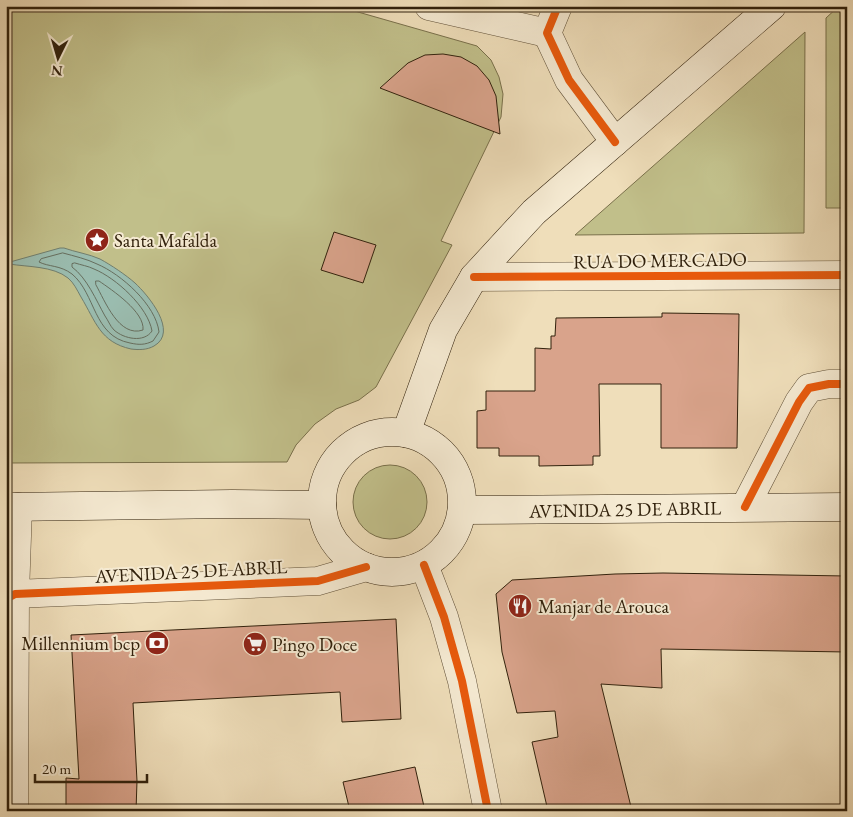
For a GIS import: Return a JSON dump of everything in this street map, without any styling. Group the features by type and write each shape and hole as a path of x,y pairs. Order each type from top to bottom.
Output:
{"street":[{"path":"429,6 547,33"},
{"path":"558,6 547,33 569,80 616,142"},
{"path":"406,433 443,330 474,277 534,212 772,6"},
{"name":"RUA DO MERCADO","path":"474,277 847,275"},
{"path":"745,507 799,402 809,388 829,384 847,384"},
{"path":"384,432 406,433 425,440 442,453 455,470 461,489 462,510 459,527 439,555 424,565 406,571 385,572 366,567 349,557 335,543 326,525 322,505 324,484 333,465 346,449 364,438 384,432"},
{"path":"14,811 11,597 12,507 232,504 322,505"},
{"name":"AVENIDA 25 DE ABRIL","path":"462,510 847,507"},
{"path":"424,565 444,617 462,681 488,811"},
{"name":"AVENIDA 25 DE ABRIL","path":"11,597 318,581 366,567"}],"shaded area":[{"path":"6,6 337,6 477,46 491,60 499,77 503,94 501,117 441,241 452,245 376,387 359,400 336,409 315,424 296,445 287,462 6,463"},
{"path":"839,6 847,6 847,208 826,208 826,18"},
{"path":"805,32 804,233 575,235"},
{"path":"390,465 411,471 421,481 427,502 421,523 411,533 390,539 369,533 359,523 353,502 359,481 369,471"}],"water":[{"path":"60,248 100,259 135,283 147,296 159,314 163,332 161,340 154,346 140,350 121,346 100,330 68,278 48,269 9,264 10,262"}],"building":[{"path":"443,54 461,57 477,66 489,80 496,96 500,134 380,88 408,63 425,55"},
{"path":"334,232 376,245 363,283 321,270"},
{"path":"662,313 739,314 737,448 661,448 661,384 599,384 600,456 593,456 593,465 539,466 539,456 499,456 499,448 477,448 477,411 486,410 486,391 535,391 535,348 551,349 551,336 555,336 556,318 662,317"},
{"path":"663,573 847,576 847,652 661,649 662,688 601,684 632,811 548,811 532,742 558,737 555,711 517,713 502,652 496,594 512,580"},
{"path":"396,619 401,719 342,722 340,692 133,703 137,781 136,811 66,811 66,778 79,779 71,635"},
{"path":"415,767 425,811 350,811 343,782"}],"cycle path":[{"path":"558,6 547,33 569,80 615,142"},
{"path":"474,277 847,275"},
{"path":"745,507 799,402 809,388 829,384 847,384"},
{"path":"424,565 444,617 462,681 488,811"},
{"path":"6,599 15,594 318,581 366,567"}],"place":[{"name":"Santa Mafalda","path":"97,240"},
{"name":"Manjar de Arouca","path":"520,606"},
{"name":"Millennium bcp","path":"157,643"},
{"name":"Pingo Doce","path":"255,644"}]}
